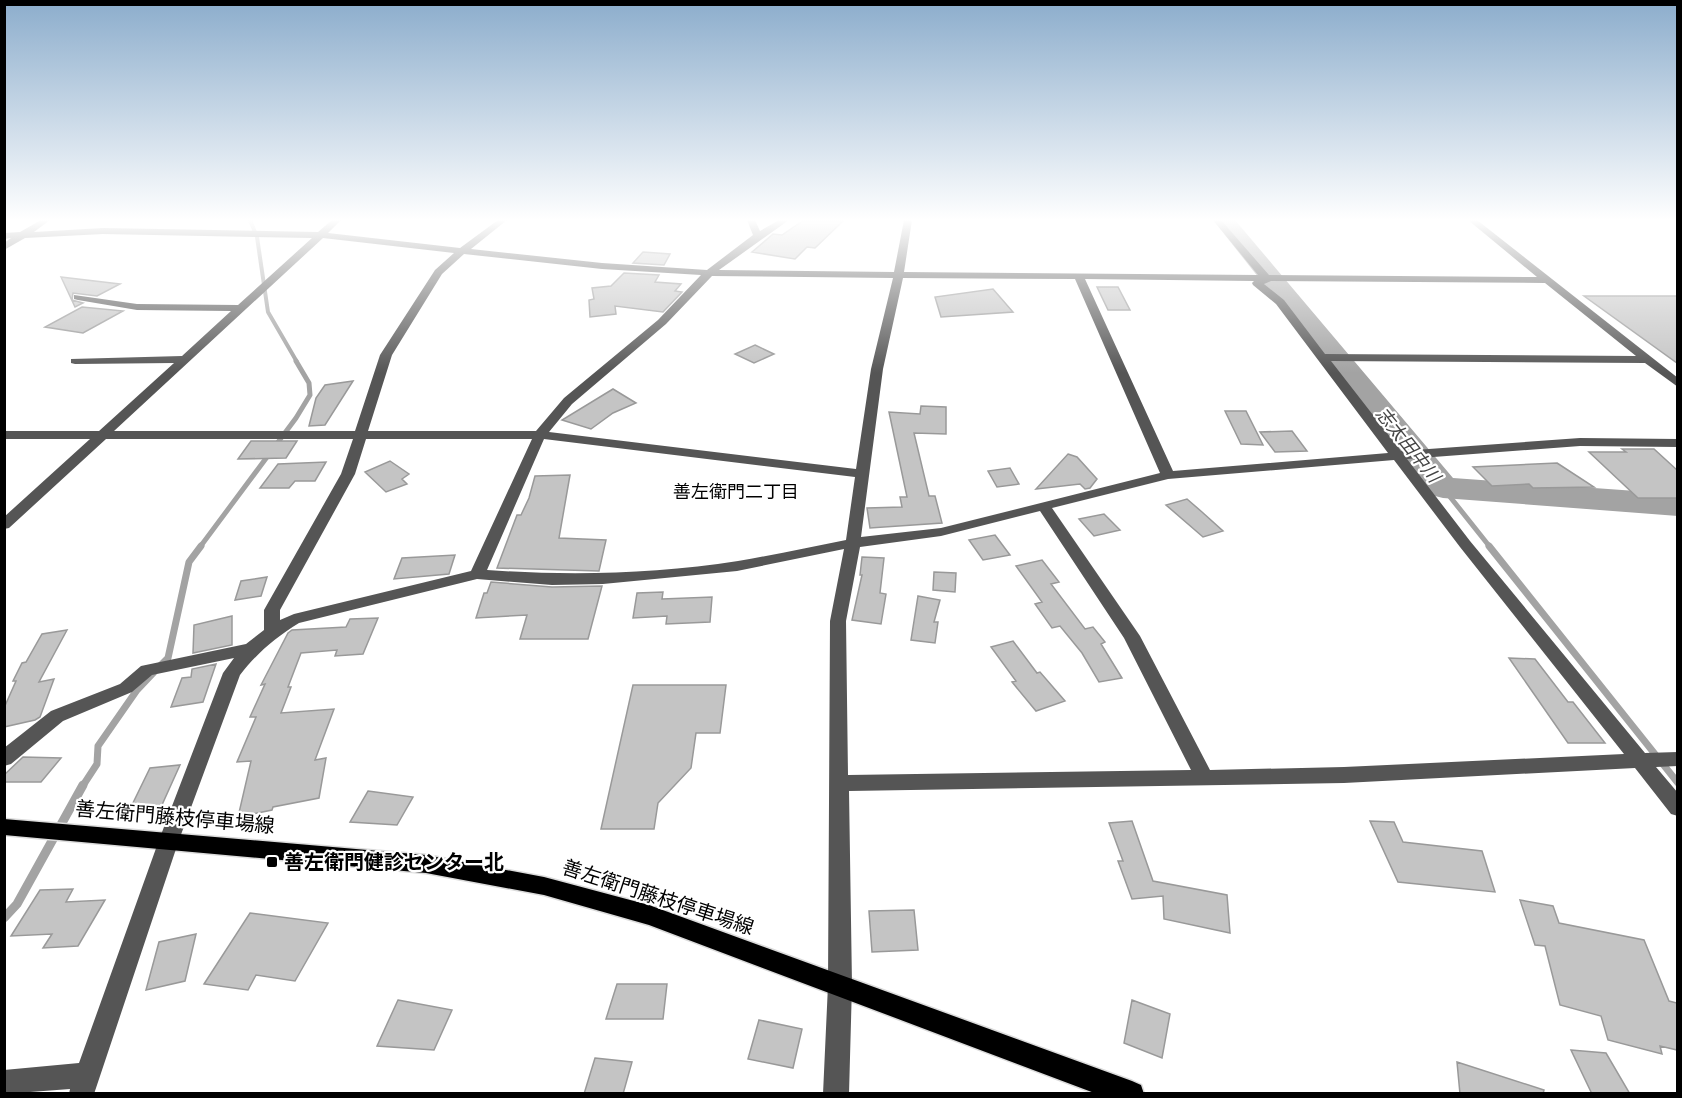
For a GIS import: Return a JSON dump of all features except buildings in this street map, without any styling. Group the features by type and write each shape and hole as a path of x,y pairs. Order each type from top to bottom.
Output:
{"main road":[{"name":"善左衛門藤枝停車場線","path":"4,827 426,864 543,886 649,915 1132,1094"}],"street":[{"path":"4,525 281,271"},
{"path":"272,632 272,610 348,474 386,355 439,271"},
{"path":"682,271 1267,279 1546,280"},
{"path":"1260,271 1267,279"},
{"path":"1535,271 1677,384"},
{"path":"477,574 540,435 568,401 662,322 709,273"},
{"path":"836,1094 840,985 838,621 853,543 877,369 899,274"},
{"path":"1079,276 1168,475"},
{"path":"1267,279 1257,283 1280,302 1397,456 1643,760 1677,808"},
{"path":"78,297 137,307 241,308"},
{"path":"1321,357 1648,360"},
{"path":"75,361 186,359"},
{"path":"4,435 540,435 862,474"},
{"path":"4,1083 85,1084 169,840 232,673 251,649 272,632 294,620 477,574 552,580 603,579 738,566 853,543 941,532 1168,475 1580,442 1677,443"},
{"path":"1044,507 1132,636 1205,778"},
{"path":"4,759 57,716 126,688 147,670 251,649"},
{"path":"840,783 1344,775 1677,759"}],"waterway":[{"path":"262,271 268,312 297,362"},
{"name":"志太田中川","path":"1266,271 1443,488 1678,505"},
{"path":"200,547 296,418 310,395 309,383 296,361"},
{"path":"1443,488 1490,547"},
{"path":"161,665 168,658 189,562 201,546"},
{"path":"1489,546 1678,783"},
{"path":"82,787 97,764 98,746 137,690 154,672"},
{"path":"4,918 17,904 83,785"}],"place":[{"name":"善左衛門健診センター北","path":"272,862"}],"district":[{"name":"善左衛門二丁目","path":"736,492"}]}
